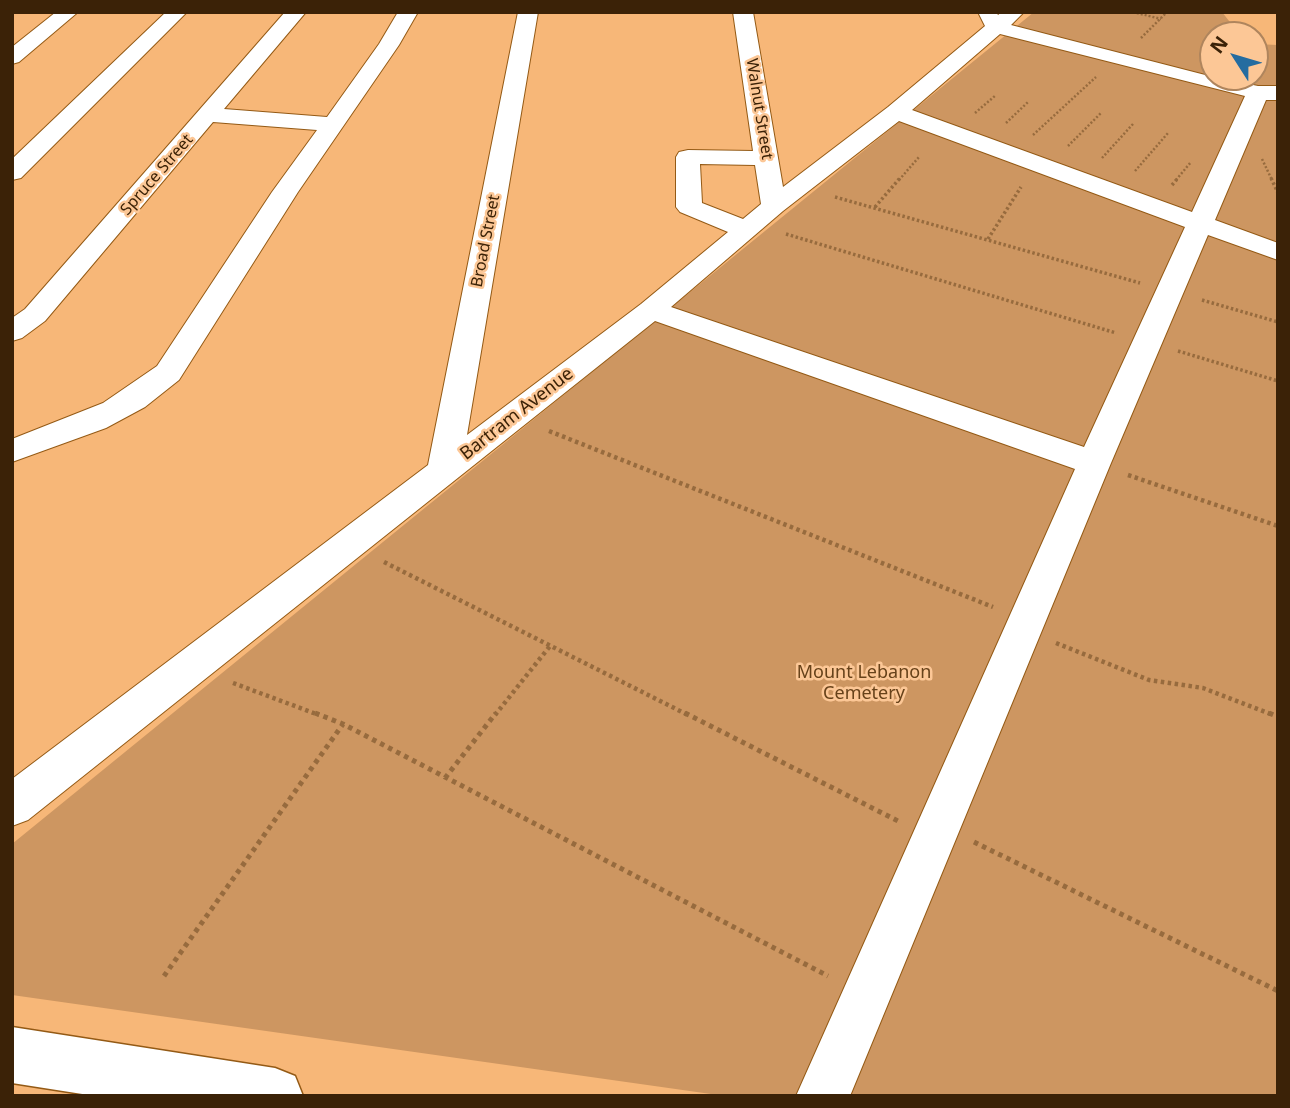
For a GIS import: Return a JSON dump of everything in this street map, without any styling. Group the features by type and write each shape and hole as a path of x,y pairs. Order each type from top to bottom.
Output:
{"main road":[{"path":"12,1055 275,1096"}],"street":[{"path":"12,58 68,12"},
{"path":"12,173 177,12"},
{"name":"Spruce Street","path":"12,332 35,315 296,12"},
{"path":"12,451 90,423 126,405 150,390 168,373 331,124 389,45 408,12"},
{"name":"Broad Street","path":"444,470 528,12"},
{"name":"Walnut Street","path":"743,12 766,158 779,219"},
{"path":"823,1096 1147,342 1200,225 1268,93 1119,57 999,17"},
{"name":"Bartram Avenue","path":"12,806 651,310 745,230 779,219 999,17"},
{"path":"896,112 1278,252"},
{"path":"209,115 331,124"},
{"path":"745,230 718,216 689,207 688,157 766,158"},
{"path":"1241,239 1278,242"},
{"path":"651,310 1094,463"}],"path":[{"path":"1133,12 1161,19"},
{"path":"1014,154 1167,12"},
{"path":"1047,166 1101,113"},
{"path":"1083,180 1133,124"},
{"path":"1116,193 1168,133"},
{"path":"1153,206 1198,155"},
{"path":"875,207 919,157"},
{"path":"1261,157 1278,193"},
{"path":"988,239 1023,184"},
{"path":"829,195 1278,322"},
{"path":"779,219 1147,342 1278,381"},
{"path":"545,429 1024,625 1149,680 1203,688 1278,717"},
{"path":"1094,463 1278,526"},
{"path":"375,557 550,646 936,832 1278,991"},
{"path":"445,778 550,646"},
{"path":"233,683 343,724 866,996"},
{"path":"164,976 343,724"}],"green space":[{"name":"Mount Lebanon Cemetery","path":"1034,12 1222,12 1229,21 1199,21 1199,91 1269,91 1269,45 1278,45 1278,1096 725,1096 12,995 12,844"}]}
